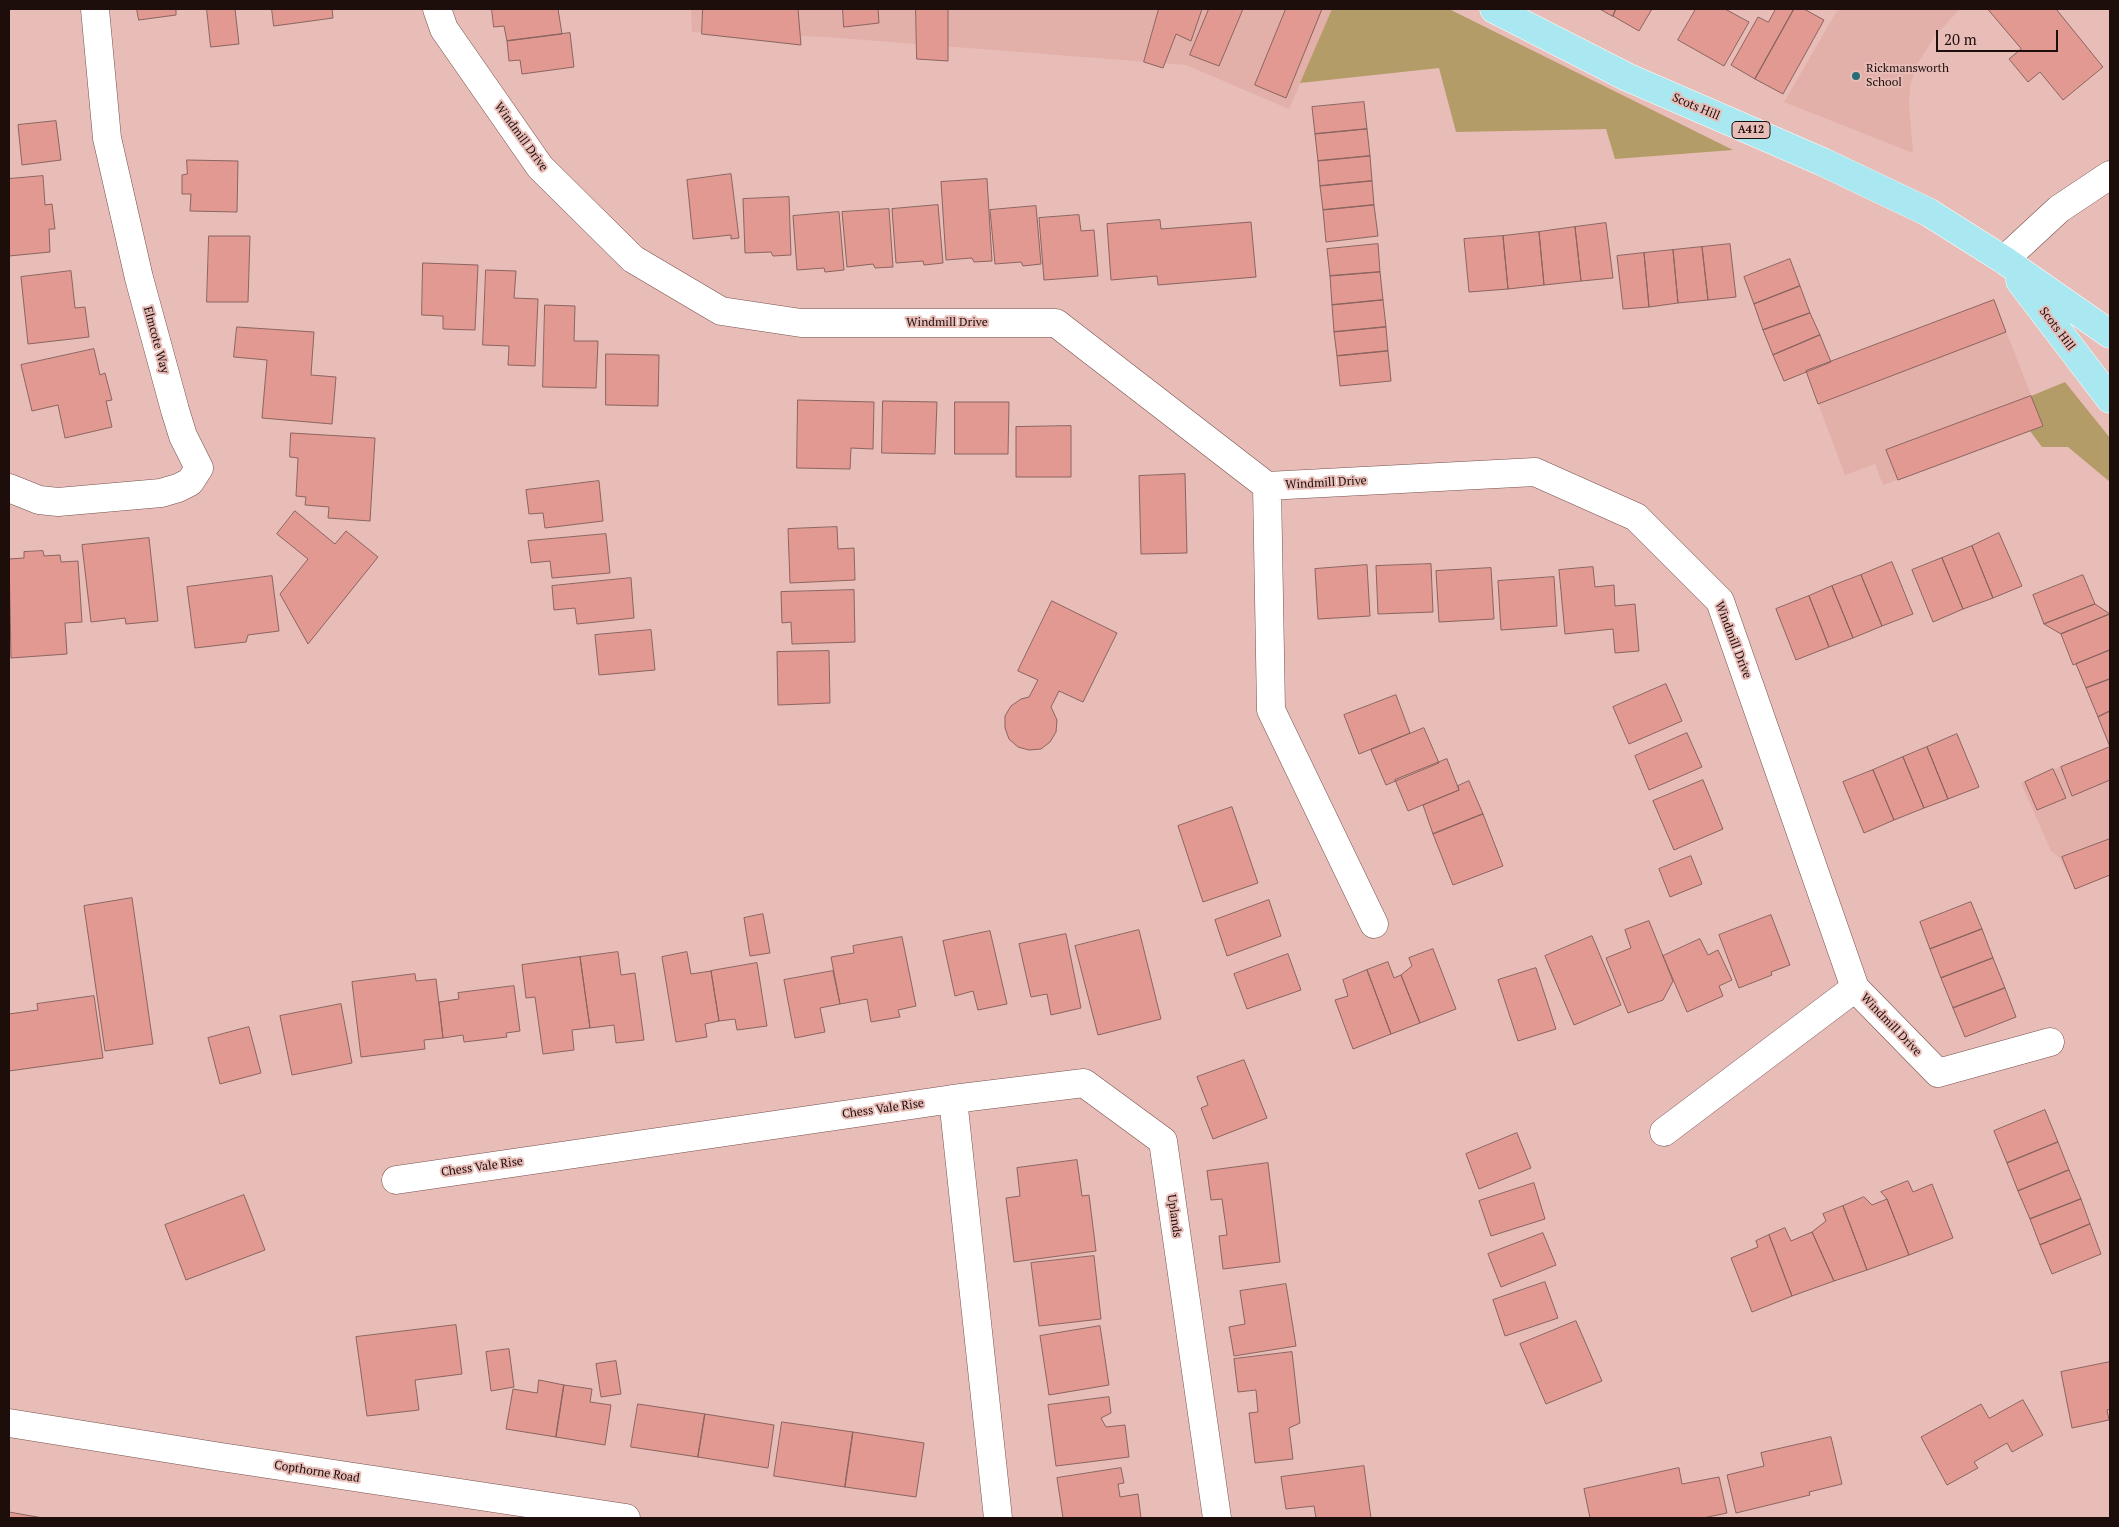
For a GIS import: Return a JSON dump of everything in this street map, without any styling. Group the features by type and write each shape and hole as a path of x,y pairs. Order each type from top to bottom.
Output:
{"main road":[{"name":"Scots Hill","path":"1494,9 1627,77 1823,162 1928,212 2004,260 2110,334"},
{"name":"Scots Hill","path":"2004,260 2110,399"}],"street":[{"name":"Elmcote Way","path":"9,488 40,500 58,502 161,493 190,482 199,468 183,436 175,410 120,197 107,138 95,9"},
{"name":"Windmill Drive","path":"437,9 444,29 540,167 633,259 721,311 801,323 1056,323 1267,486 1535,472 1636,517 1720,600 1855,988 1938,1073 2050,1042"},
{"path":"2004,260 2059,209 2110,175"},
{"path":"1267,486 1271,710 1374,924"},
{"path":"1664,1132 1855,988"},
{"name":"Uplands","path":"953,1099 1084,1083 1163,1141 1218,1518"},
{"path":"953,1099 998,1518"},
{"name":"Chess Vale Rise","path":"396,1180 953,1099"},
{"name":"Copthorne Road","path":"9,1422 221,1457 626,1518"}],"shaded area":[{"path":"691,9 1332,9 1289,109 1186,65 827,37 692,32"},
{"path":"1332,9 1449,9 1733,150 1615,159 1606,129 1456,132 1439,68 1300,83"},
{"name":"Rickmansworth School","path":"1838,9 1960,9 1935,36 1916,66 1910,86 1909,103 1913,153 1784,102"},
{"path":"1994,300 2043,426 1883,485 1875,464 1845,475 1806,371"},
{"path":"2065,382 2110,438 2110,482 2068,447 2042,447 2030,431 2042,426 2031,396"},
{"path":"2110,746 2110,875 2075,889 2060,858 2051,851 2021,783"}],"building":[{"path":"137,9 176,9 176,15 139,20"},
{"path":"207,9 235,9 239,44 211,47"},
{"path":"272,9 332,9 333,18 274,26"},
{"path":"492,9 558,9 562,34 507,41 504,26 494,27"},
{"path":"703,9 798,9 801,45 702,34"},
{"path":"843,9 878,9 879,23 844,27"},
{"path":"916,9 948,9 948,61 917,59"},
{"path":"1159,9 1202,9 1191,41 1176,34 1163,68 1144,62"},
{"path":"1209,9 1243,9 1219,66 1190,55"},
{"path":"1286,9 1322,9 1286,98 1255,85"},
{"path":"1600,9 1616,9 1613,16"},
{"path":"1616,9 1652,9 1639,31 1613,16"},
{"path":"1696,9 1725,9 1749,22 1724,66 1678,40"},
{"path":"1776,9 1794,9 1755,79 1731,65 1758,17 1768,22"},
{"path":"1794,9 1804,9 1824,20 1783,94 1755,79"},
{"path":"1988,9 2056,9 2103,67 2063,100 2040,72 2028,82 2009,59 2021,49"},
{"path":"570,33 574,67 522,74 520,60 509,61 507,41"},
{"path":"1364,102 1367,129 1315,134 1312,107"},
{"path":"56,121 61,160 22,165 18,125"},
{"path":"1367,129 1370,156 1318,161 1315,134"},
{"path":"1370,156 1372,181 1320,186 1318,161"},
{"path":"187,160 238,161 237,212 190,211 191,194 182,194 182,175 187,174"},
{"path":"731,174 739,238 731,239 731,235 693,239 687,180"},
{"path":"43,176 45,205 52,204 55,229 49,229 50,252 9,256 9,179"},
{"path":"987,179 992,261 974,262 972,258 946,260 941,182"},
{"path":"1372,181 1374,205 1323,210 1320,186"},
{"path":"789,197 791,255 773,256 771,252 745,253 743,199"},
{"path":"938,205 943,263 924,265 923,261 896,263 892,209"},
{"path":"1374,205 1378,236 1326,242 1323,210"},
{"path":"1036,206 1041,264 1023,266 1021,262 995,264 990,210"},
{"path":"889,209 893,267 875,268 873,264 847,267 842,212"},
{"path":"839,212 844,270 825,272 824,268 797,270 793,216"},
{"path":"1079,215 1081,231 1094,230 1098,276 1044,280 1039,218"},
{"path":"1160,220 1161,229 1251,222 1256,277 1158,285 1157,276 1111,280 1107,224"},
{"path":"1606,223 1613,278 1581,281 1575,227"},
{"path":"1575,227 1581,281 1544,285 1539,232"},
{"path":"1539,232 1544,285 1508,289 1503,236"},
{"path":"209,236 250,236 248,302 207,302"},
{"path":"1503,236 1508,289 1469,292 1464,239"},
{"path":"1378,244 1380,272 1330,276 1327,249"},
{"path":"1730,244 1736,297 1708,300 1702,247"},
{"path":"1702,247 1708,300 1678,303 1673,250"},
{"path":"1673,250 1678,303 1649,307 1644,253"},
{"path":"1644,253 1649,307 1623,309 1617,256"},
{"path":"1790,259 1800,286 1754,304 1744,277"},
{"path":"423,263 478,265 475,330 443,329 443,316 422,315"},
{"path":"486,270 516,271 514,298 538,299 535,366 508,365 509,346 483,345"},
{"path":"71,271 75,308 85,307 89,337 28,344 21,277"},
{"path":"1380,272 1383,300 1332,305 1330,276"},
{"path":"1800,286 1810,313 1763,330 1754,304"},
{"path":"1383,300 1386,327 1334,332 1332,305"},
{"path":"1994,300 2006,332 1818,404 1806,371"},
{"path":"545,305 575,306 574,341 598,341 596,388 543,387"},
{"path":"1810,313 1820,335 1773,355 1763,330"},
{"path":"237,327 314,332 311,375 336,377 332,424 262,418 267,360 234,357"},
{"path":"1386,327 1388,351 1337,356 1334,332"},
{"path":"1820,335 1831,362 1784,381 1773,355"},
{"path":"94,349 100,375 105,373 112,400 106,401 112,427 65,438 58,405 32,411 21,365"},
{"path":"1388,351 1391,381 1340,386 1337,356"},
{"path":"606,354 659,355 658,406 606,405"},
{"path":"2031,396 2043,426 1898,480 1886,450"},
{"path":"798,400 874,402 873,449 851,448 850,469 797,468"},
{"path":"883,401 937,402 935,454 882,453"},
{"path":"955,402 1009,402 1008,454 955,454"},
{"path":"1071,426 1071,477 1016,477 1016,427"},
{"path":"291,433 375,438 370,521 328,518 329,507 305,505 306,497 296,496 298,458 290,457"},
{"path":"1185,474 1187,553 1141,554 1139,476"},
{"path":"599,481 603,521 545,528 543,513 529,514 526,490"},
{"path":"295,511 335,544 346,531 378,557 308,644 280,594 308,559 277,534"},
{"path":"837,527 838,549 854,548 855,580 790,583 788,529"},
{"path":"1999,533 2022,586 1993,598 1972,546"},
{"path":"606,534 610,573 552,578 550,561 531,563 528,541"},
{"path":"149,538 158,621 126,624 125,618 91,622 82,545"},
{"path":"1972,546 1993,598 1963,609 1942,558"},
{"path":"43,551 44,556 60,555 61,562 78,561 82,622 65,623 67,654 11,658 9,559 24,558 24,552"},
{"path":"1942,558 1963,609 1933,622 1912,570"},
{"path":"1892,562 1913,614 1882,626 1861,575"},
{"path":"1431,564 1433,612 1378,614 1376,566"},
{"path":"1367,565 1370,616 1318,619 1315,569"},
{"path":"1593,567 1595,587 1614,585 1615,606 1635,604 1639,651 1615,653 1613,629 1565,634 1559,570"},
{"path":"1491,568 1494,619 1439,622 1436,571"},
{"path":"1861,575 1882,626 1853,638 1832,586"},
{"path":"2083,575 2095,604 2044,624 2033,595"},
{"path":"272,576 279,631 248,635 246,642 195,648 187,587"},
{"path":"1554,577 1557,626 1501,630 1498,581"},
{"path":"631,578 634,618 577,624 575,608 554,610 552,586"},
{"path":"1832,586 1853,638 1829,647 1809,596"},
{"path":"854,590 855,642 792,644 791,622 782,623 781,592"},
{"path":"1809,596 1829,647 1796,660 1776,609"},
{"path":"1052,601 1117,633 1083,702 1059,691 1051,707 1057,720 1056,732 1050,742 1041,749 1029,750 1018,747 1009,739 1005,728 1005,716 1011,706 1021,699 1029,697 1038,680 1018,671"},
{"path":"2095,604 2110,614 2061,634 2044,624"},
{"path":"2110,614 2110,650 2073,665 2061,634"},
{"path":"651,630 655,670 599,675 595,635"},
{"path":"2110,650 2110,679 2086,688 2076,664"},
{"path":"829,651 830,703 778,705 777,652"},
{"path":"2110,679 2110,711 2098,717 2086,688"},
{"path":"1666,684 1682,721 1629,744 1613,707"},
{"path":"1396,695 1410,733 1359,754 1344,715"},
{"path":"2110,711 2110,747 2098,717"},
{"path":"1424,728 1439,763 1386,785 1371,750"},
{"path":"1687,733 1702,767 1649,790 1635,756"},
{"path":"1957,734 1979,787 1948,799 1927,747"},
{"path":"1927,747 1948,799 1924,808 1903,757"},
{"path":"2110,747 2110,780 2072,796 2061,767"},
{"path":"1903,757 1924,808 1894,820 1873,770"},
{"path":"1447,759 1459,790 1408,811 1395,780"},
{"path":"2053,769 2066,798 2037,810 2025,782"},
{"path":"1873,770 1894,820 1864,833 1843,782"},
{"path":"1703,780 1723,829 1674,850 1653,801"},
{"path":"1469,781 1483,814 1433,834 1423,805 1459,790 1458,786"},
{"path":"1232,807 1258,883 1203,902 1178,826"},
{"path":"1483,814 1503,866 1453,885 1433,834"},
{"path":"2110,839 2110,875 2075,889 2062,857"},
{"path":"1691,856 1702,884 1670,897 1659,869"},
{"path":"132,898 153,1044 105,1051 84,906"},
{"path":"1269,900 1281,936 1227,956 1215,920"},
{"path":"1971,902 1982,929 1930,949 1920,922"},
{"path":"763,914 770,953 750,956 744,918"},
{"path":"1771,915 1790,965 1771,972 1772,975 1739,988 1719,935"},
{"path":"1649,921 1673,981 1663,1000 1628,1013 1606,958 1631,948 1625,930"},
{"path":"1982,929 1993,958 1941,978 1930,949"},
{"path":"1139,930 1161,1019 1098,1035 1075,946"},
{"path":"990,931 1007,1004 978,1010 973,991 955,996 943,941"},
{"path":"1066,934 1081,1008 1051,1015 1047,994 1031,997 1019,944"},
{"path":"1592,936 1621,1005 1574,1025 1545,956"},
{"path":"902,937 916,1006 898,1010 900,1017 871,1022 867,999 840,1004 831,957 854,953 853,946"},
{"path":"1700,939 1708,955 1718,950 1732,980 1719,986 1723,996 1687,1012 1663,956"},
{"path":"1433,949 1456,1009 1420,1023 1401,975 1412,966 1409,958"},
{"path":"618,952 621,975 635,973 644,1040 616,1043 614,1025 590,1028 580,957"},
{"path":"687,952 691,974 711,971 719,1021 705,1024 707,1037 676,1042 662,957"},
{"path":"1288,954 1301,990 1247,1009 1234,974"},
{"path":"580,957 590,1028 572,1030 574,1050 543,1054 535,997 526,998 522,965"},
{"path":"1993,958 2005,988 1953,1008 1941,978"},
{"path":"1388,962 1394,978 1401,975 1420,1023 1391,1034 1367,970"},
{"path":"757,963 767,1026 737,1030 735,1019 719,1021 711,971"},
{"path":"1536,968 1556,1029 1518,1041 1498,980"},
{"path":"1367,970 1391,1034 1353,1049 1335,1000 1348,996 1343,980"},
{"path":"833,971 840,1004 820,1008 825,1032 795,1038 784,980"},
{"path":"415,974 416,981 436,979 443,1038 424,1040 425,1049 361,1057 352,982"},
{"path":"514,986 520,1031 506,1033 507,1037 464,1042 463,1035 443,1038 439,1002 459,999 458,993"},
{"path":"2005,988 2016,1017 1965,1037 1953,1008"},
{"path":"94,996 103,1058 9,1071 9,1014 38,1010 37,1004"},
{"path":"341,1004 352,1063 292,1075 280,1016"},
{"path":"249,1027 261,1073 220,1084 208,1038"},
{"path":"1244,1060 1267,1118 1213,1139 1201,1108 1208,1105 1197,1077"},
{"path":"2045,1110 2058,1142 2007,1163 1994,1131"},
{"path":"1517,1133 1531,1168 1479,1189 1466,1154"},
{"path":"2058,1142 2069,1170 2018,1191 2007,1163"},
{"path":"1077,1160 1082,1196 1089,1195 1096,1251 1014,1262 1006,1198 1020,1196 1017,1168"},
{"path":"1268,1163 1280,1262 1223,1269 1219,1236 1227,1235 1222,1199 1211,1200 1207,1171"},
{"path":"2069,1170 2081,1199 2030,1219 2018,1191"},
{"path":"1908,1181 1913,1192 1932,1184 1953,1238 1909,1255 1887,1199 1881,1192"},
{"path":"1534,1183 1545,1219 1491,1236 1479,1201"},
{"path":"244,1195 265,1250 186,1280 165,1225"},
{"path":"1864,1197 1872,1205 1887,1199 1909,1255 1867,1270 1843,1206"},
{"path":"2081,1199 2090,1224 2040,1245 2030,1219"},
{"path":"1843,1206 1867,1270 1834,1281 1812,1232 1826,1221 1823,1214"},
{"path":"2090,1224 2101,1254 2052,1274 2040,1245"},
{"path":"1785,1228 1791,1241 1812,1232 1834,1281 1792,1296 1769,1235"},
{"path":"1543,1233 1556,1265 1501,1287 1488,1254"},
{"path":"1769,1235 1792,1296 1752,1312 1731,1258 1758,1247 1756,1241"},
{"path":"1094,1256 1101,1319 1039,1326 1031,1263"},
{"path":"1545,1282 1558,1318 1505,1336 1493,1300"},
{"path":"1286,1284 1296,1346 1234,1356 1229,1327 1245,1324 1240,1291"},
{"path":"1576,1321 1602,1381 1546,1404 1520,1344"},
{"path":"456,1325 462,1374 415,1380 419,1410 367,1416 356,1337"},
{"path":"1100,1326 1109,1385 1049,1395 1040,1336"},
{"path":"509,1349 514,1387 491,1391 486,1352"},
{"path":"1292,1352 1300,1423 1289,1428 1293,1459 1255,1463 1249,1413 1258,1412 1256,1390 1238,1392 1234,1359"},
{"path":"616,1361 621,1394 601,1397 596,1364"},
{"path":"2110,1362 2110,1409 2107,1410 2109,1420 2072,1428 2061,1372"},
{"path":"539,1380 564,1385 556,1437 506,1429 513,1389 537,1393"},
{"path":"564,1385 592,1389 590,1402 611,1405 605,1445 556,1437"},
{"path":"1109,1397 1111,1413 1101,1418 1106,1427 1125,1425 1129,1457 1056,1466 1048,1405"},
{"path":"2023,1400 2043,1435 2012,1452 2007,1443 1974,1462 1978,1468 1947,1485 1921,1437 1981,1404 1989,1418"},
{"path":"638,1404 705,1414 698,1457 631,1447"},
{"path":"705,1414 774,1425 768,1468 698,1457"},
{"path":"782,1422 853,1432 845,1487 774,1476"},
{"path":"853,1432 924,1443 916,1497 845,1487"},
{"path":"1831,1437 1842,1484 1809,1492 1810,1495 1736,1513 1727,1475 1764,1466 1761,1453"},
{"path":"1364,1466 1371,1518 1316,1518 1314,1506 1286,1509 1281,1477"},
{"path":"1121,1468 1124,1483 1118,1484 1120,1497 1138,1494 1141,1518 1063,1518 1057,1478"},
{"path":"1679,1468 1682,1484 1719,1477 1727,1513 1703,1518 1590,1518 1584,1489"},
{"path":"9,1512 43,1518 9,1518"}],"place":[{"name":"Rickmansworth School","path":"1856,76"}]}
